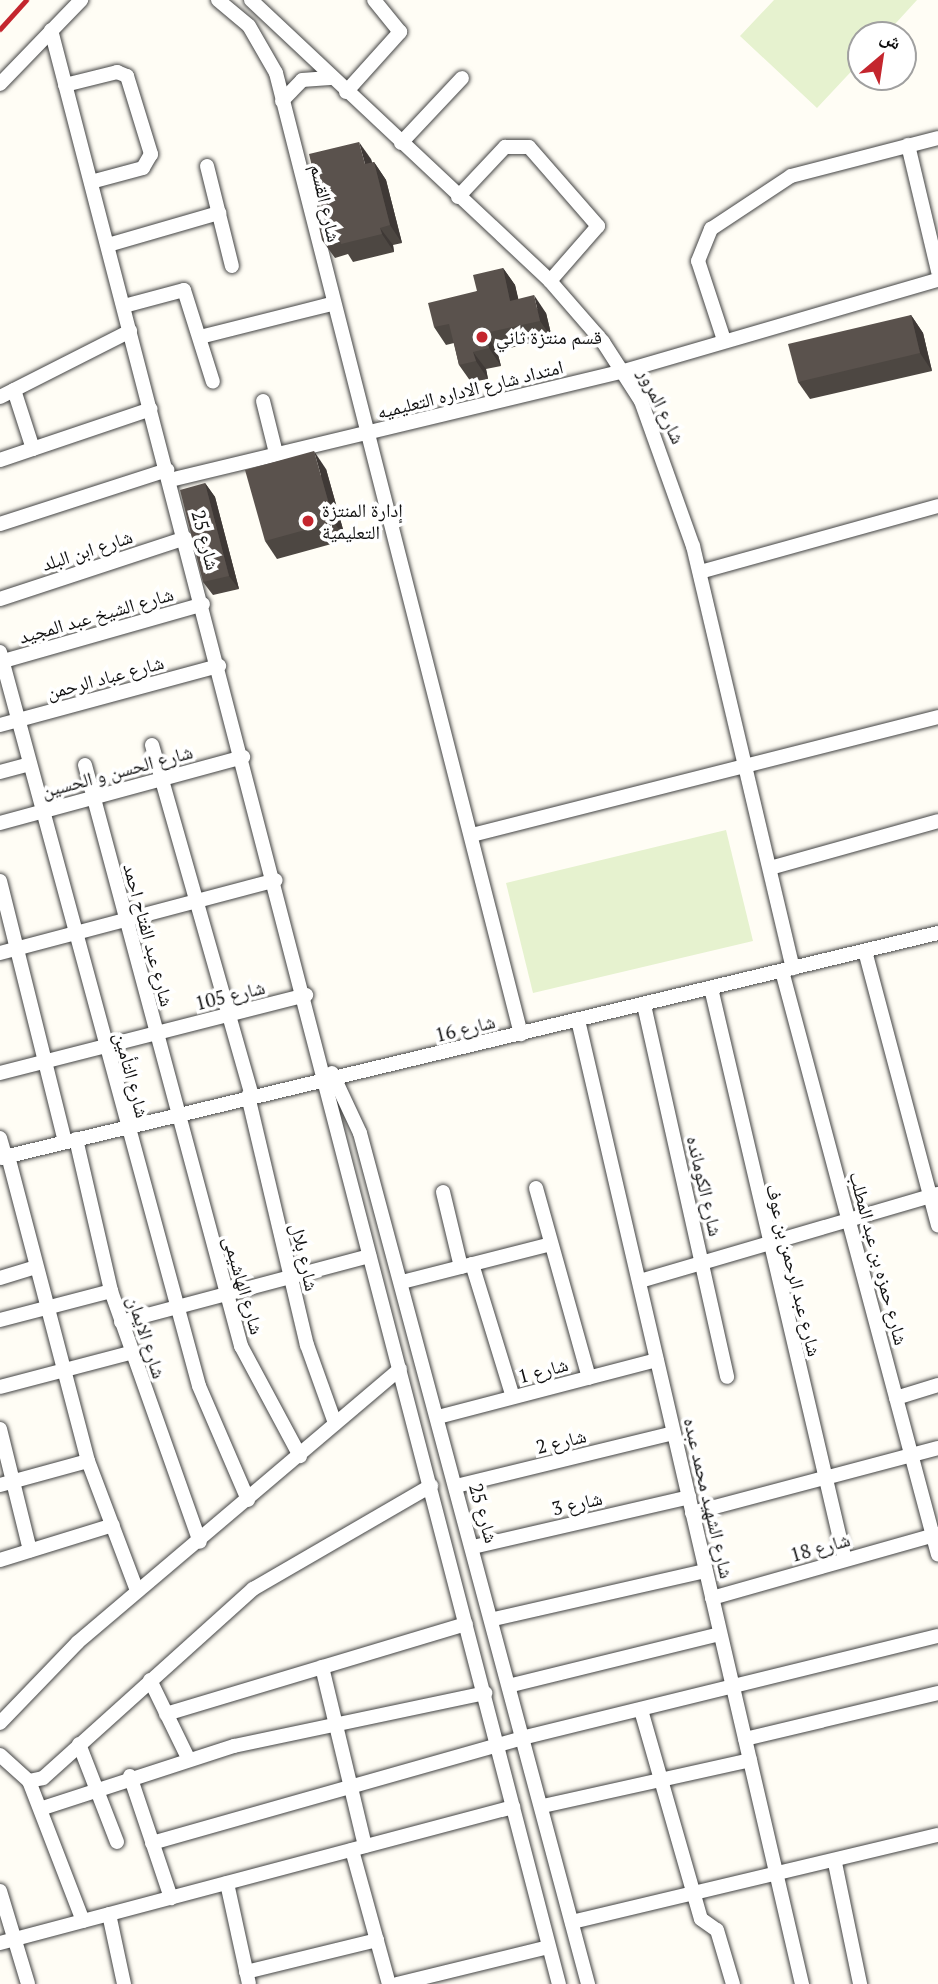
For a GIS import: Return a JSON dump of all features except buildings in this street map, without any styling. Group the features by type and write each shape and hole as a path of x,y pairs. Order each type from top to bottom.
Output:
{"street":[{"path":"0,84 80,0"},
{"name":"شارع القسم","path":"218,0 258,37 282,101 331,304 472,835 521,1034"},
{"path":"346,92 400,32 374,0"},
{"name":"شارع المرور","path":"256,2 330,78 550,281 624,371 659,440 700,572 769,867 788,970"},
{"name":"شارع 25","path":"51,30 330,1080 369,1256 559,1984"},
{"path":"65,85 117,72 127,76 151,154 143,168 91,182"},
{"path":"282,101 302,80 330,78"},
{"path":"401,143 462,78"},
{"path":"724,340 698,261 711,229 791,176 938,138"},
{"path":"908,145 938,271"},
{"path":"458,197 505,147 528,147 598,226 550,281"},
{"path":"207,166 232,266"},
{"path":"108,245 219,213"},
{"name":"امتداد شارع الاداره التعليميه","path":"0,524 169,475 366,433 624,371 938,280"},
{"path":"124,306 184,290 213,382"},
{"path":"200,337 331,304"},
{"path":"0,397 130,331"},
{"path":"14,390 33,449"},
{"path":"263,401 276,453"},
{"path":"0,460 151,409"},
{"path":"700,572 938,506"},
{"name":"شارع ابن البلد","path":"0,599 185,538"},
{"name":"شارع الشيخ عبد المجيد","path":"1,659 203,604"},
{"name":"شارع التأمين","path":"1,659 177,1307 208,1411 248,1500"},
{"name":"شارع عباد الرحمن","path":"0,725 219,666"},
{"path":"472,835 938,717"},
{"name":"شارع بلال","path":"152,745 250,1096 290,1278 335,1423"},
{"name":"شارع الحسن و الحسين","path":"0,823 243,757"},
{"path":"0,772 30,764"},
{"name":"شارع عبد الفتاح احمد","path":"85,765 176,1114"},
{"path":"769,867 938,821"},
{"path":"0,953 276,880"},
{"name":"شارع الايمان","path":"0,881 45,1062 70,1140 111,1291 130,1353 200,1542"},
{"name":"شارع 16","path":"4,1157 938,933"},
{"path":"865,951 934,1195 938,1225"},
{"name":"شارع حمزه بن عبد المطلب","path":"788,970 848,1220 935,1534 938,1555"},
{"name":"شارع عبد الرحمن بن عوف","path":"711,988 766,1244 845,1560"},
{"name":"شارع 105","path":"0,1073 306,995"},
{"name":"شارع الكومانده","path":"644,1004 727,1377"},
{"name":"شارع الشهيد محمد عبده","path":"578,1020 802,1984"},
{"name":"شارع 25","path":"330,1080 360,1133 526,1737 588,1984"},
{"name":"شارع الهاشيمى","path":"176,1114 226,1294 264,1399 300,1456"},
{"path":"0,1139 88,1461 137,1591"},
{"path":"536,1188 589,1377"},
{"path":"443,1192 513,1397"},
{"path":"640,1281 934,1195"},
{"path":"402,1282 551,1244"},
{"path":"121,1322 369,1256"},
{"path":"0,1278 36,1267"},
{"path":"0,1320 111,1291"},
{"path":"0,1387 130,1353"},
{"name":"شارع 1","path":"438,1417 657,1360"},
{"path":"0,1723 137,1591 200,1542 400,1369"},
{"path":"896,1398 938,1385"},
{"name":"شارع 2","path":"456,1486 674,1433"},
{"path":"1,1437 6,1483 30,1550"},
{"path":"692,1513 938,1448"},
{"path":"6,1483 88,1461"},
{"path":"29,1781 43,1777 150,1680 282,1569 430,1486"},
{"name":"شارع 3","path":"473,1547 689,1497"},
{"path":"0,1560 113,1525"},
{"name":"شارع 18","path":"712,1598 935,1534"},
{"path":"494,1619 706,1571"},
{"path":"166,1714 466,1623"},
{"path":"512,1685 720,1634"},
{"path":"152,1843 498,1744 938,1636"},
{"path":"322,1667 352,1786 358,1848 389,1984"},
{"path":"150,1680 188,1758"},
{"path":"43,1808 188,1758 335,1720 485,1693"},
{"path":"745,1739 938,1693"},
{"path":"641,1710 702,1921 717,1930 733,1984"},
{"path":"79,1744 117,1842"},
{"path":"0,1755 29,1781 43,1808 83,1921"},
{"path":"543,1806 750,1760"},
{"path":"130,1776 171,1898"},
{"path":"0,1942 513,1807"},
{"path":"572,1922 777,1877 938,1835"},
{"path":"835,1863 860,1984"},
{"path":"227,1883 247,1978 377,1940"},
{"path":"0,1891 18,1938 28,1984"},
{"path":"109,1914 124,1984"},
{"path":"397,1984 549,1948"}],"green space":[{"path":"774,0 917,0 898,21 847,21 847,76 817,108 740,36"},
{"path":"726,830 753,941 533,993 506,883"}],"railway":[{"path":"0,29 26,0"}],"place":[{"name":"قسم منتزة ثاني","path":"482,337"},
{"name":"إدارة المنتزة التعليمية","path":"308,521"}]}
